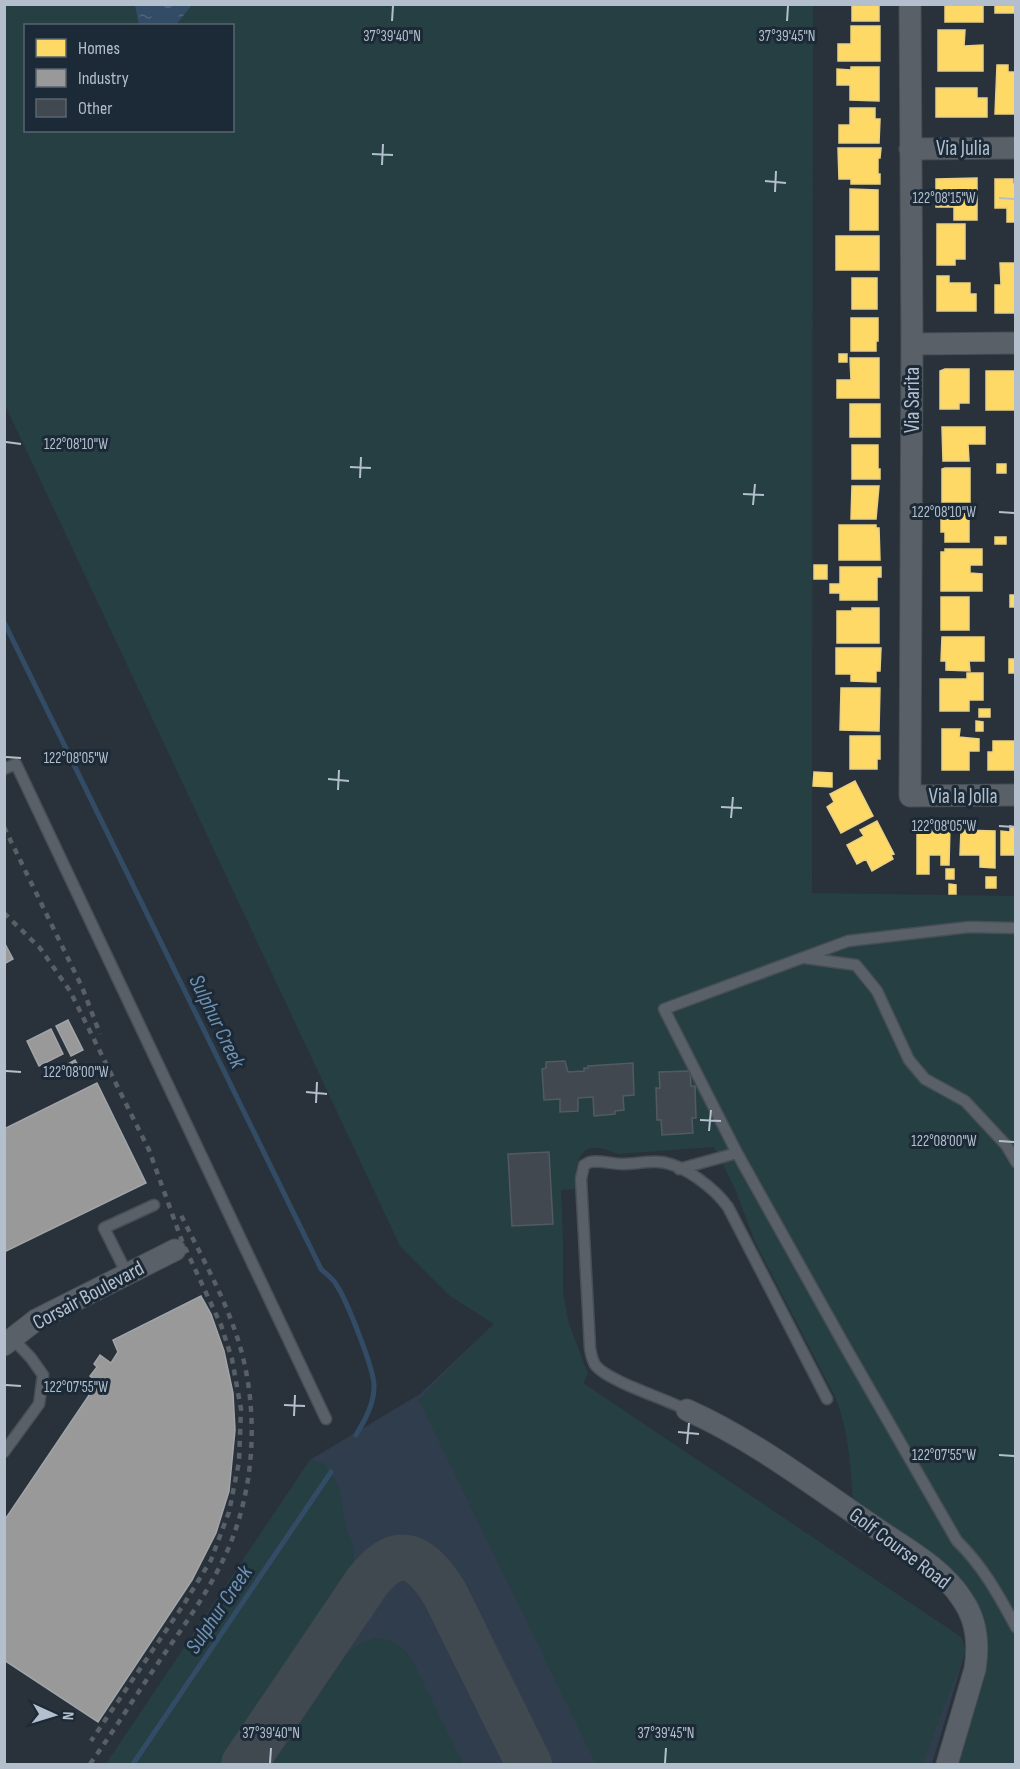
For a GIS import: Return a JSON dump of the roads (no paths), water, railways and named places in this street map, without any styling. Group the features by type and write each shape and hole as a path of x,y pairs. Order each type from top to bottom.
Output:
{"street":[{"name":"Via Sarita","path":"910,4 912,344 910,796"},
{"name":"Via Julia","path":"910,149 1016,148"},
{"path":"912,344 1016,343"},
{"name":"Via la Jolla","path":"910,796 1016,795"},
{"name":"Corsair Boulevard","path":"8,1342 36,1320 175,1250"},
{"name":"Golf Course Road","path":"687,1410 717,1424 840,1503 926,1563 961,1597 971,1613 976,1633 977,1653 975,1669 947,1764"}],"lane":[{"path":"4,769 16,764 326,1419"},
{"path":"1016,928 969,927 848,941 664,1009 737,1153 846,1348 957,1541 974,1557 992,1582 1016,1627"},
{"path":"805,958 856,965 877,991 909,1060 925,1079 964,1101 1006,1145 1016,1162"},
{"path":"679,1168 737,1153"},
{"path":"687,1410 611,1376 597,1366 593,1360 590,1348 581,1179 584,1165 595,1161 613,1164 660,1162 679,1168 713,1189 728,1208 827,1399"},
{"path":"127,1274 104,1228 154,1205"},
{"path":"4,1452 39,1404 43,1375 31,1358 8,1342"}],"water":[{"path":"135,4 192,5 177,24 139,24"}],"waterway":[{"name":"Sulphur Creek","path":"4,622 321,1269 336,1283 360,1336 373,1379 374,1393 366,1418 356,1435"},
{"name":"Sulphur Creek","path":"133,1764 331,1472"}],"railway":[{"path":"4,827 82,987 100,1034"},
{"path":"4,913 40,948 70,991 149,1150 182,1241 221,1325 232,1359 241,1409 239,1462 229,1512 211,1560 184,1604 91,1741"},
{"path":"90,1764 217,1572 234,1533 248,1480 252,1424 246,1369 239,1343 219,1292 179,1211"}]}
